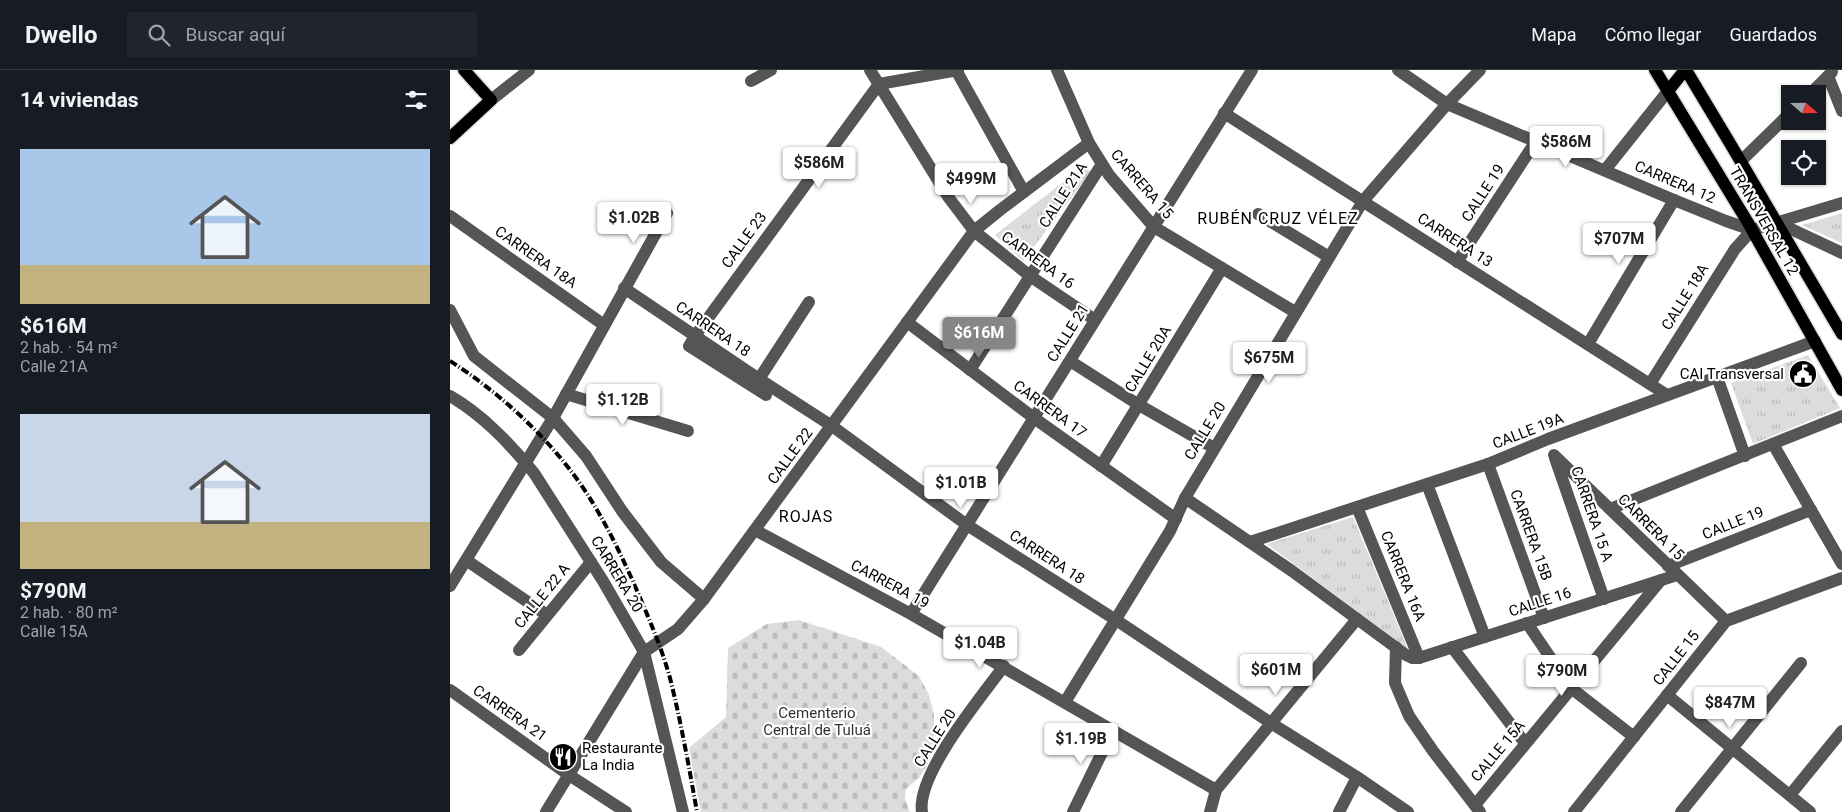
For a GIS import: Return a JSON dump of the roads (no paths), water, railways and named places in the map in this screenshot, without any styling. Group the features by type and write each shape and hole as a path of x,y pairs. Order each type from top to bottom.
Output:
{"main road":[{"path":"450,138 491,100 464,70"},
{"name":"TRANSVERSAL 12","path":"1655,70 1752,230 1842,390"},
{"path":"1668,91 1685,70"},
{"name":"TRANSVERSAL 12","path":"1685,70 1842,334"}],"street":[{"path":"491,100 529,70"},
{"path":"751,81 771,70"},
{"name":"CARRERA 16","path":"870,70 949,198 974,231 1030,276 1096,320"},
{"path":"879,84 957,70 1024,192"},
{"name":"CARRERA 15","path":"1057,70 1089,143 1102,164 1154,227 1296,312"},
{"name":"CALLE 21","path":"912,614 1252,70"},
{"name":"CARRERA 12","path":"1398,70 1447,104 1674,200 1752,230"},
{"name":"CALLE 20","path":"1065,702 1176,520 1185,498 1214,448 1364,201 1447,104 1480,70"},
{"path":"1819,85 1831,73 1842,110"},
{"name":"CALLE 23","path":"695,336 879,84"},
{"path":"1605,170 1668,91"},
{"name":"CARRERA 13","path":"1224,113 1667,395"},
{"path":"1740,161 1781,122"},
{"name":"CALLE 19","path":"1458,262 1536,141"},
{"name":"CALLE 22","path":"546,812 644,652 678,629 704,599 974,231 1089,143"},
{"name":"CALLE 21A","path":"970,370 1102,164"},
{"path":"1588,344 1674,200"},
{"path":"1752,230 1842,203"},
{"path":"450,586 553,418 667,213"},
{"path":"1258,214 1330,256"},
{"name":"CARRERA 18A","path":"450,216 604,325"},
{"path":"1776,222 1842,253"},
{"name":"CALLE 18A","path":"1650,384 1735,248 1752,230"},
{"name":"CALLE 20A","path":"1101,466 1222,268"},
{"name":"CARRERA 18","path":"624,288 967,525 1116,620 1408,812"},
{"path":"759,380 809,302"},
{"path":"450,310 474,356 553,418 586,456 622,511 660,562 704,599"},
{"name":"CARRERA 17","path":"907,322 1034,418 1176,520"},
{"path":"695,336 690,346 827,429"},
{"name":"CALLE 19A","path":"1250,542 1488,464 1548,439 1815,341"},
{"path":"1070,361 1214,448"},
{"path":"1717,377 1745,456"},
{"path":"566,394 688,431"},
{"name":"CARRERA 20","path":"450,396 480,416 525,462 591,562 644,652 683,812"},
{"path":"1610,509 1842,416"},
{"name":"CARRERA 15 A","path":"1548,439 1604,599"},
{"path":"1773,444 1842,564"},
{"name":"CARRERA 15","path":"1554,455 1726,622"},
{"name":"CARRERA 15B","path":"1488,464 1544,618"},
{"path":"1428,484 1485,637"},
{"path":"1185,498 1250,542 1396,648 1416,658"},
{"name":"CARRERA 16A","path":"1357,507 1416,658"},
{"name":"CALLE 19","path":"1672,571 1811,510"},
{"name":"CARRERA 19","path":"755,530 912,614 1216,790"},
{"path":"466,560 546,616"},
{"name":"CALLE 22 A","path":"519,650 591,562"},
{"name":"CALLE 16","path":"1416,658 1661,580 1672,571"},
{"path":"1726,622 1842,578"},
{"name":"CALLE 15A","path":"1477,808 1525,743 1661,580"},
{"path":"1210,812 1216,790 1356,619"},
{"name":"CALLE 15","path":"1574,812 1726,622"},
{"path":"1526,623 1571,688 1634,737"},
{"path":"1452,647 1525,743"},
{"path":"1396,648 1395,683 1409,716 1433,751 1477,808"},
{"path":"1681,812 1801,664"},
{"name":"CALLE 20","path":"921,809 922,796 935,765 950,740 1004,666"},
{"name":"CARRERA 21","path":"450,690 569,775 626,812"},
{"path":"1667,695 1810,812"},
{"path":"1073,812 1113,730"},
{"path":"1790,796 1842,731"},
{"path":"1339,812 1357,777"}],"railway":[{"path":"450,361 491,390 548,444 581,484 606,526 638,593 667,667 697,812"}],"place":[{"name":"CAI Transversal","path":"1803,374"},
{"name":"Restaurante La India","path":"563,757"}],"district":[{"name":"RUBÉN CRUZ VÉLEZ","path":"1278,218"},
{"name":"ROJAS","path":"806,516"}],"park label":[{"name":"Cementerio Central de Tuluá","path":"817,722"}]}
